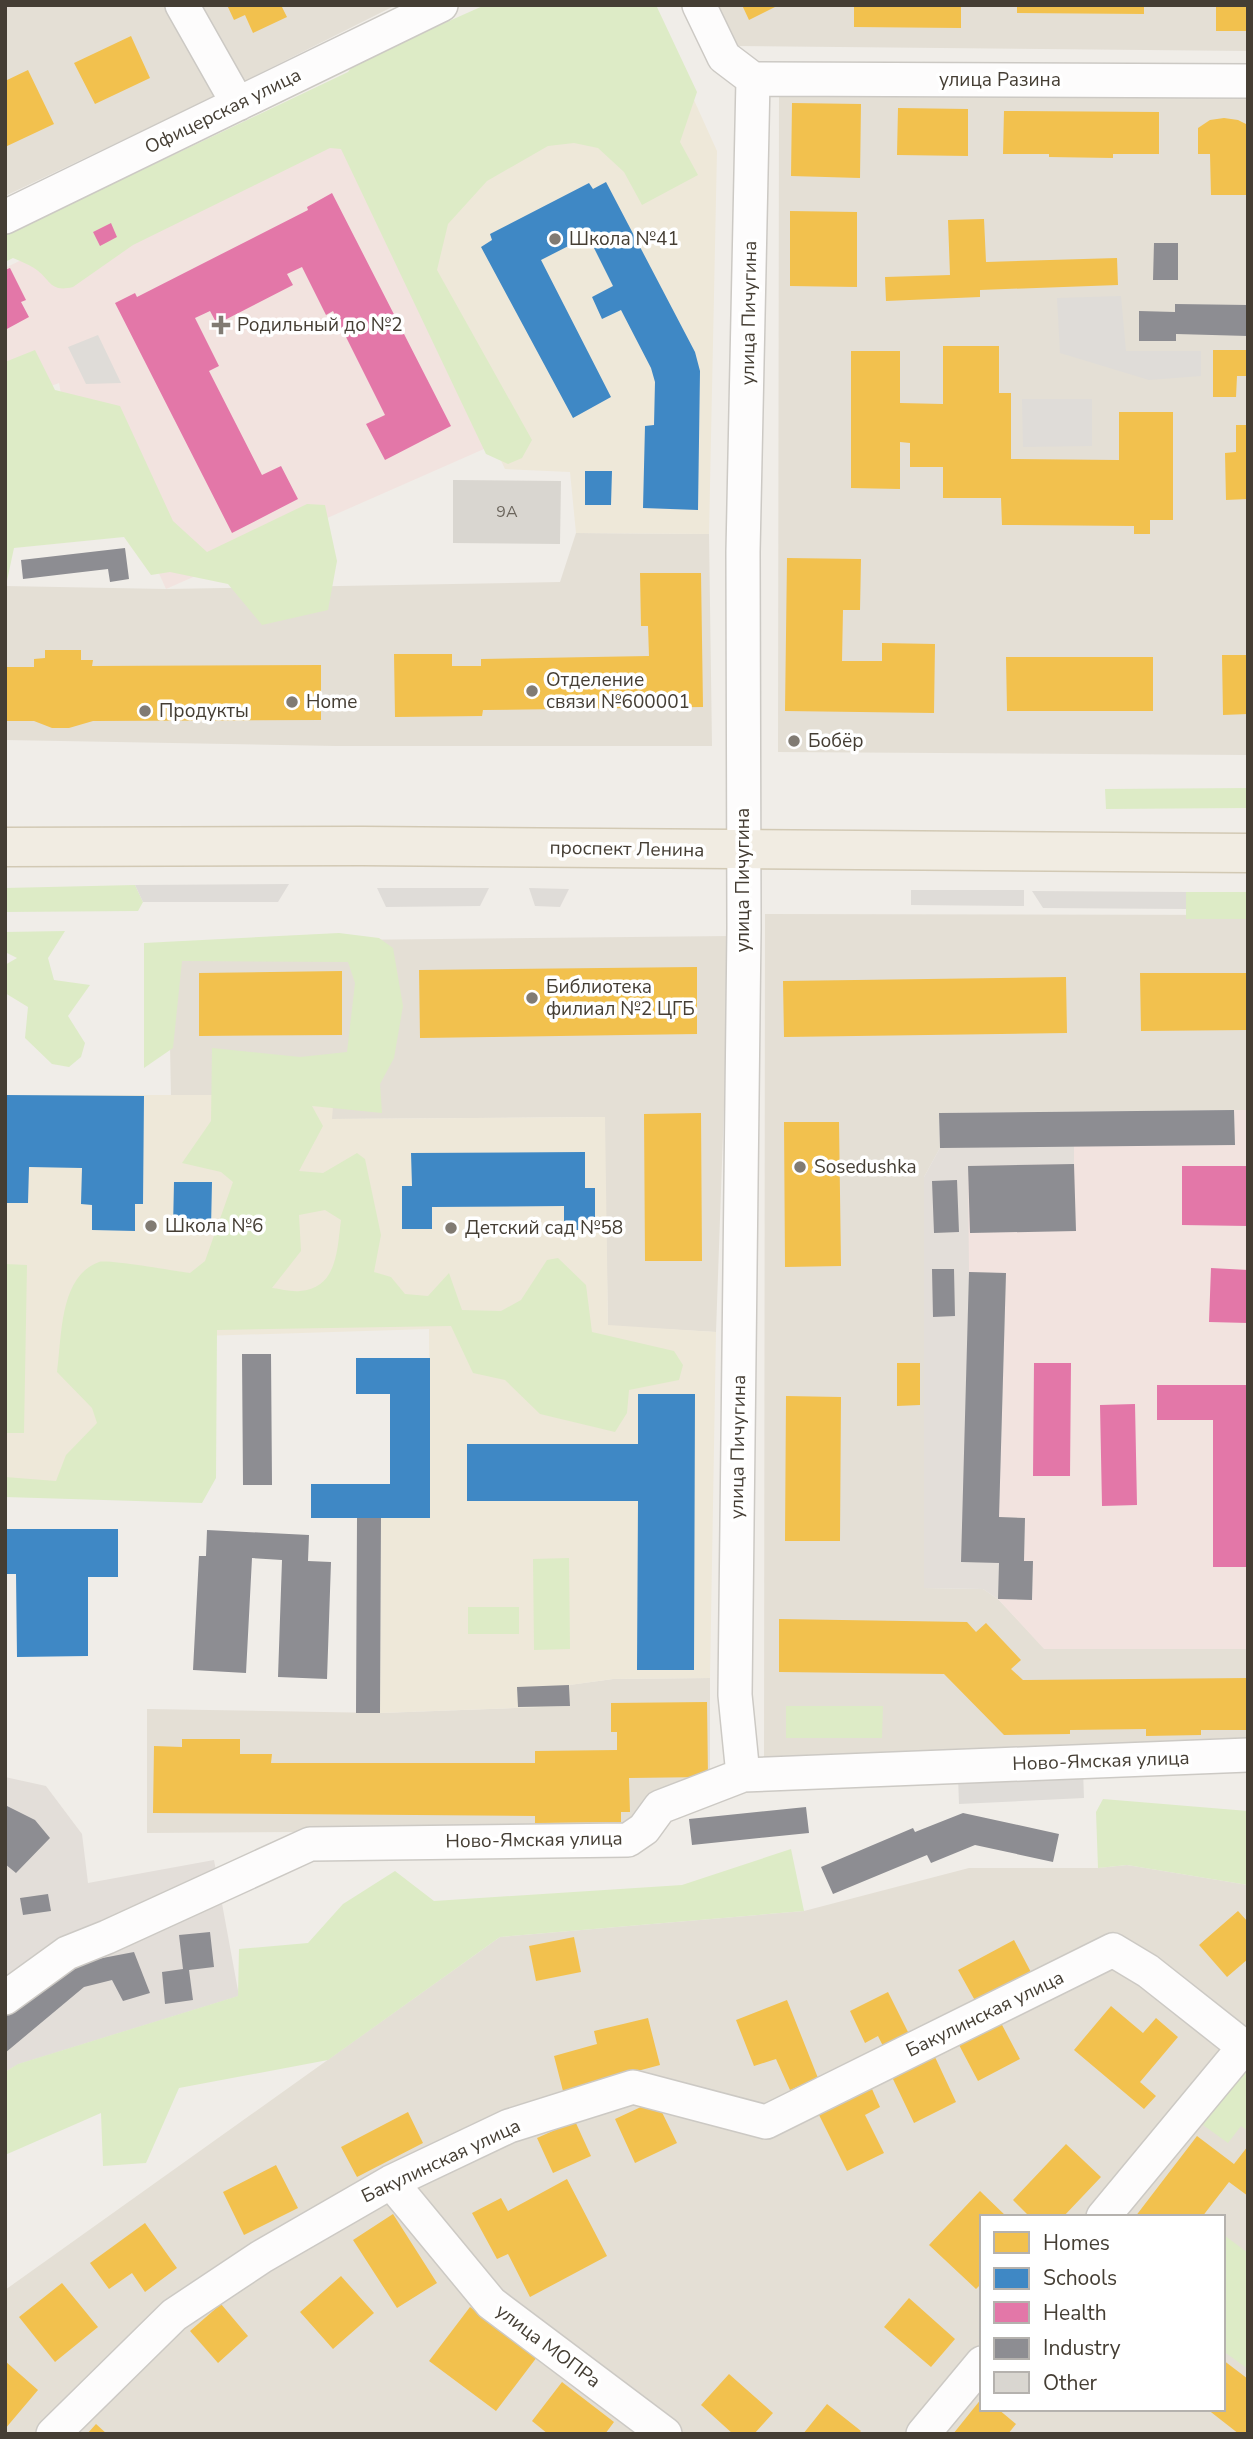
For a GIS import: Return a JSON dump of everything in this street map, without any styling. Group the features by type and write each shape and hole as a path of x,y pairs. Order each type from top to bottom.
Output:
{"main road":[{"name":"проспект Ленина","path":"5,846 1248,853"}],"street":[{"path":"182,5 238,104"},
{"name":"Офицерская улица","path":"5,217 441,5"},
{"path":"699,5 724,57 753,79"},
{"name":"улица Разина","path":"753,79 1248,81"},
{"name":"улица Пичугина","path":"743,1775 735,1695 744,850 743,552 753,79"},
{"name":"Ново-Ямская улица","path":"5,1998 67,1953 97,1942 310,1844 628,1840 644,1829 660,1807 743,1775 1248,1755"},
{"name":"Бакулинская улица","path":"53,2434 174,2315 261,2257 391,2182 509,2126 633,2087 766,2122 1113,1950 1148,1971 1246,2049"},
{"path":"1105,2215 1246,2049"},
{"name":"улица МОПРа","path":"391,2182 491,2303 665,2434"},
{"path":"923,2434 980,2365"}],"shaded area":[{"path":"5,5 396,5 205,101 5,196"},
{"name":"Школа №41","path":"651,5 717,151 709,534 576,533 570,472 505,469 333,108"},
{"path":"715,5 1248,5 1248,51 734,46"},
{"path":"779,93 1248,98 1248,755 778,752"},
{"name":"Родильный до №2","path":"333,108 493,445 166,589 139,529 88,531 59,383 5,404 5,268"},
{"path":"1121,296 1126,351 1201,351 1201,376 1149,380 1060,353 1057,298"},
{"path":"98,335 121,383 86,384 68,347"},
{"path":"1022,399 1092,399 1092,446 1023,447"},
{"path":"576,533 709,534 712,746 336,746 5,740 5,586 166,589 560,582"},
{"path":"289,884 278,902 143,902 135,885"},
{"path":"377,888 489,888 480,906 386,907"},
{"path":"529,888 569,889 560,907 535,906"},
{"path":"911,890 1024,890 1024,906 911,905"},
{"path":"1032,891 1186,892 1186,909 1043,908"},
{"path":"765,914 1248,915 1248,1110 939,1113 940,1148 924,1177 924,1588 983,1589 998,1599 1045,1649 1248,1649 1248,1747 764,1759"},
{"path":"730,936 716,1332 608,1326 604,1117 331,1119 333,1095 171,1096 168,942"},
{"path":"5,1095 334,1095 332,1119 605,1117 608,1325 716,1332 710,1678 613,1679 570,1685 570,1706 380,1713 381,1518 430,1518 429,1329 202,1336 201,1490 5,1483"},
{"path":"1234,1110 1235,1145 1074,1147 1074,1164 970,1233 969,1271 1006,1273 1025,1518 1024,1561 1033,1561 1032,1600 998,1599 983,1589 924,1588 924,1177 940,1148 939,1113"},
{"path":"1234,1110 1248,1110 1248,1649 1044,1649 998,1599 1032,1600 1033,1562 1024,1561 1025,1518 999,1517 1006,1273 969,1272 968,1166 1074,1164 1074,1146 1235,1144"},
{"path":"710,1678 710,1804 633,1830 147,1833 147,1709 380,1713 569,1706 569,1685 613,1679"},
{"path":"1083,1770 1084,1798 959,1804 958,1776"},
{"path":"5,1777 46,1786 82,1834 88,1883 214,1860 239,1996 19,2064 5,2072"},
{"path":"1127,1865 1248,1885 1248,2434 5,2434 5,2290 500,1937 804,1911 969,1868 1098,1868"}],"green space":[{"path":"485,5 656,5 697,92 680,142 698,175 642,205 624,172 598,148 574,143 548,146 487,181 448,224 437,270 532,440 522,458 508,464 486,454 341,149 330,148 133,245 73,287 55,287 40,272 13,258 5,262 5,235 348,72 355,63","holes":["111,224 117,237 100,245 93,232"]},
{"path":"35,350 55,390 120,406 173,521 207,552 307,504 325,505 337,561 328,610 262,625 228,584 170,572 151,575 124,537 14,548 5,590 5,362"},
{"path":"1248,788 1248,808 1106,809 1105,789"},
{"path":"135,885 143,902 138,911 5,912 5,888"},
{"path":"1186,892 1248,892 1248,919 1186,919"},
{"path":"65,931 48,958 54,980 90,985 68,1016 85,1043 81,1057 69,1067 52,1064 25,1038 28,1007 5,993 5,965 17,958 5,952 5,932"},
{"path":"339,933 379,938 393,948 403,1006 394,1058 380,1084 382,1113 312,1106 323,1126 299,1171 323,1173 357,1153 365,1159 381,1235 374,1272 391,1277 405,1294 428,1296 449,1273 462,1310 501,1311 521,1300 547,1260 558,1258 586,1285 592,1332 674,1351 683,1365 679,1380 629,1390 627,1413 615,1432 540,1414 505,1380 473,1373 451,1326 217,1330 216,1478 202,1503 5,1497 5,1477 56,1481 66,1455 97,1423 92,1408 57,1372 65,1309 76,1280 86,1269 99,1262 190,1273 205,1261 233,1182 221,1172 182,1163 211,1121 212,1048 300,1057 347,1052 355,983 348,962 182,961 173,1048 144,1068 144,943","holes":["325,1210 341,1220 333,1265 322,1283 300,1291 272,1288 301,1251 299,1215"]},
{"path":"5,1264 27,1265 24,1433 5,1433"},
{"path":"569,1558 570,1649 534,1650 533,1559"},
{"path":"468,1607 519,1607 519,1634 468,1634"},
{"path":"786,1706 883,1706 882,1738 786,1738"},
{"path":"1103,1799 1248,1811 1248,1885 1127,1865 1098,1868 1096,1812"},
{"path":"791,1849 804,1911 500,1937 328,2060 179,2088 146,2163 103,2166 101,2113 5,2155 5,2072 18,2064 238,1996 239,1949 308,1943 343,1904 395,1871 434,1901 682,1885"},
{"path":"1244,2070 1248,2073 1248,2131 1241,2126 1228,2143 1203,2125"},
{"path":"1225,2236 1248,2253 1248,2369 1225,2352"}],"building: Homes":[{"path":"227,5 281,5 287,17 253,33 245,15 234,20"},
{"path":"742,5 779,5 749,20"},
{"path":"854,5 961,5 961,28 854,27"},
{"path":"1017,5 1144,5 1144,14 1017,13"},
{"path":"1216,5 1248,5 1248,31 1216,31"},
{"path":"131,36 150,78 95,104 74,63"},
{"path":"28,70 54,124 5,147 5,81"},
{"path":"792,103 861,104 860,178 791,176"},
{"path":"898,108 968,109 968,156 897,155"},
{"path":"1004,111 1159,112 1159,154 1113,154 1113,158 1003,154"},
{"path":"1224,118 1248,125 1248,195 1211,195 1210,154 1198,154 1198,128 1210,120"},
{"path":"790,211 857,212 857,287 790,286"},
{"path":"984,219 986,262 1117,258 1118,285 980,290 980,297 886,301 885,277 950,275 948,220"},
{"path":"943,346 999,346 999,393 1011,393 1011,459 1119,460 1119,412 1173,412 1173,520 1150,520 1150,534 1134,534 1134,526 1002,525 1001,498 943,498 943,467 910,467 910,443 900,442 900,489 851,488 851,351 900,351 900,403 943,404"},
{"path":"1213,350 1248,350 1248,376 1237,376 1236,397 1213,397"},
{"path":"1236,425 1248,425 1248,499 1226,500 1225,453 1236,452"},
{"path":"787,558 861,559 860,610 843,610 842,661 882,661 882,643 935,644 934,713 785,711"},
{"path":"640,573 701,573 703,707 483,710 482,716 395,717 394,654 452,654 452,666 481,666 481,659 649,656 648,626 641,626"},
{"path":"45,650 81,650 81,660 93,660 92,666 321,665 321,720 93,721 69,728 52,728 34,721 5,721 5,667 34,667 34,659 45,658"},
{"path":"1222,655 1248,655 1248,714 1223,715"},
{"path":"1006,657 1153,657 1153,711 1007,711"},
{"path":"697,967 697,1034 420,1038 419,970"},
{"path":"342,971 342,1035 199,1036 199,973"},
{"path":"1140,973 1248,973 1248,1030 1141,1031"},
{"path":"1066,977 1067,1033 784,1037 783,981"},
{"path":"701,1113 702,1261 645,1261 644,1114"},
{"path":"784,1122 839,1122 841,1266 785,1267"},
{"path":"897,1363 920,1363 920,1405 897,1406"},
{"path":"786,1396 841,1397 840,1541 785,1541"},
{"path":"779,1619 967,1622 976,1632 986,1623 1021,1660 1011,1669 1023,1680 1248,1678 1248,1730 1201,1730 1201,1735 1146,1736 1146,1729 1070,1730 1070,1734 1004,1735 944,1674 779,1672"},
{"path":"707,1702 708,1777 629,1778 630,1812 621,1812 621,1822 535,1823 535,1816 153,1813 154,1746 182,1747 182,1739 240,1739 240,1754 272,1754 271,1763 535,1763 535,1751 617,1750 617,1732 611,1732 611,1703"},
{"path":"1238,1911 1248,1922 1248,1959 1227,1977 1199,1945"},
{"path":"574,1937 581,1972 536,1981 529,1946"},
{"path":"1014,1940 1033,1976 978,2006 958,1970"},
{"path":"888,1992 909,2034 883,2046 878,2036 865,2043 850,2011"},
{"path":"787,2000 818,2078 790,2090 776,2059 754,2066 736,2020"},
{"path":"1111,2006 1143,2033 1156,2018 1178,2037 1140,2082 1156,2096 1144,2109 1074,2050"},
{"path":"648,2018 660,2065 563,2091 554,2056 597,2044 594,2031"},
{"path":"1001,2023 1020,2059 978,2081 959,2045"},
{"path":"935,2057 956,2102 914,2123 892,2077"},
{"path":"872,2089 880,2107 865,2115 884,2153 847,2171 819,2115"},
{"path":"656,2100 677,2143 635,2163 615,2119"},
{"path":"408,2112 423,2143 357,2177 341,2147"},
{"path":"575,2121 591,2156 553,2173 537,2138"},
{"path":"1197,2136 1234,2164 1248,2146 1248,2196 1229,2182 1204,2215 1137,2215"},
{"path":"1066,2144 1101,2177 1065,2215 1028,2215 1013,2200"},
{"path":"276,2165 298,2208 244,2235 223,2192"},
{"path":"567,2179 607,2256 530,2297 508,2254 497,2259 472,2213 501,2198 508,2211"},
{"path":"980,2191 1005,2215 980,2215 980,2285 976,2289 929,2245"},
{"path":"393,2214 437,2283 397,2308 353,2240"},
{"path":"145,2223 177,2268 145,2292 132,2273 109,2289 90,2263"},
{"path":"341,2276 374,2313 333,2349 300,2312"},
{"path":"62,2283 98,2327 55,2362 19,2317"},
{"path":"909,2298 955,2339 931,2367 884,2327"},
{"path":"221,2304 248,2336 218,2363 190,2331"},
{"path":"470,2307 537,2357 496,2411 429,2361"},
{"path":"5,2361 38,2390 5,2429"},
{"path":"1225,2362 1248,2379 1248,2434 1239,2434 1210,2411 1225,2411"},
{"path":"729,2374 773,2413 754,2434 733,2434 701,2405"},
{"path":"562,2382 614,2422 605,2434 548,2434 532,2421"},
{"path":"980,2400 980,2411 1000,2411 1016,2424 1008,2434 953,2434"},
{"path":"827,2404 861,2431 858,2434 803,2434"},
{"path":"96,2424 107,2434 87,2434"}],"building: Schools":[{"path":"606,182 695,352 700,371 698,510 643,508 645,426 654,425 655,382 651,368 621,310 602,319 592,297 613,286 588,236 541,260 611,397 573,418 481,247 492,240 490,234 589,183 593,189"},
{"path":"585,471 612,471 611,505 585,505"},
{"path":"5,1095 144,1096 143,1204 135,1204 135,1231 92,1230 92,1205 81,1204 82,1168 29,1167 28,1203 5,1203"},
{"path":"585,1152 585,1188 595,1188 595,1230 564,1230 564,1206 432,1207 432,1229 402,1229 402,1186 412,1186 411,1153"},
{"path":"174,1182 212,1182 211,1228 173,1228"},
{"path":"356,1358 430,1358 430,1518 311,1518 311,1484 390,1484 390,1394 356,1394"},
{"path":"638,1394 695,1394 694,1670 637,1670 638,1501 467,1501 467,1444 638,1444"},
{"path":"5,1529 118,1529 118,1577 88,1577 88,1656 17,1657 16,1574 5,1574"}],"building: Health":[{"path":"332,193 451,426 385,460 366,424 385,415 333,311 326,315 302,267 287,274 293,285 217,324 210,311 195,318 219,366 209,371 262,475 281,466 298,499 232,533 115,303 135,293 137,297 308,210 307,207"},
{"path":"111,223 117,237 100,246 93,232"},
{"path":"10,268 26,300 21,302 29,317 5,330 5,270"},
{"path":"1182,1166 1248,1166 1248,1226 1182,1225"},
{"path":"1211,1268 1248,1270 1248,1323 1209,1322"},
{"path":"1034,1363 1071,1363 1070,1476 1033,1476"},
{"path":"1157,1385 1248,1385 1248,1567 1213,1567 1213,1420 1157,1420"},
{"path":"1135,1404 1137,1505 1102,1506 1100,1405"}],"building: Industry":[{"path":"1154,243 1178,243 1178,280 1153,280"},
{"path":"1175,304 1248,305 1248,336 1176,334 1176,341 1139,341 1139,311 1175,312"},
{"path":"125,548 129,579 110,582 108,569 23,579 21,560"},
{"path":"1234,1110 1235,1145 940,1148 939,1113"},
{"path":"1074,1164 1076,1231 970,1233 968,1166"},
{"path":"957,1180 959,1232 934,1233 932,1181"},
{"path":"932,1269 954,1269 955,1316 933,1317"},
{"path":"969,1272 1006,1273 999,1517 1025,1518 1024,1561 1033,1561 1032,1600 998,1599 999,1563 961,1562"},
{"path":"242,1354 271,1354 272,1485 243,1485"},
{"path":"357,1518 381,1518 380,1713 356,1713"},
{"path":"207,1530 309,1535 308,1561 331,1562 327,1679 278,1677 282,1560 252,1558 246,1673 193,1670 199,1556 206,1556"},
{"path":"569,1685 570,1706 518,1707 517,1687"},
{"path":"5,1805 35,1820 50,1838 16,1873 5,1864"},
{"path":"806,1807 809,1833 692,1845 689,1819"},
{"path":"963,1813 1059,1834 1053,1862 975,1845 931,1863 927,1855 833,1894 821,1867 913,1828 915,1832"},
{"path":"48,1894 51,1911 23,1915 20,1898"},
{"path":"210,1932 214,1967 189,1970 193,2000 165,2004 162,1972 183,1969 179,1935"},
{"path":"134,1952 150,1993 123,2001 112,1980 84,1987 5,2053 5,2011 66,1965"}],"building: Other":[{"path":"453,480 561,481 560,544 453,543"}],"place":[{"name":"Школа №41","path":"555,239"},
{"name":"Родильный до №2","path":"221,325"},
{"name":"Отделение связи №600001","path":"532,691"},
{"name":"Home","path":"292,702"},
{"name":"Продукты","path":"145,711"},
{"name":"Бобёр","path":"794,741"},
{"name":"Библиотека филиал №2 ЦГБ","path":"532,998"},
{"name":"Sosedushka","path":"800,1167"},
{"name":"Школа №6","path":"151,1226"},
{"name":"Детский сад №58","path":"451,1228"}]}
